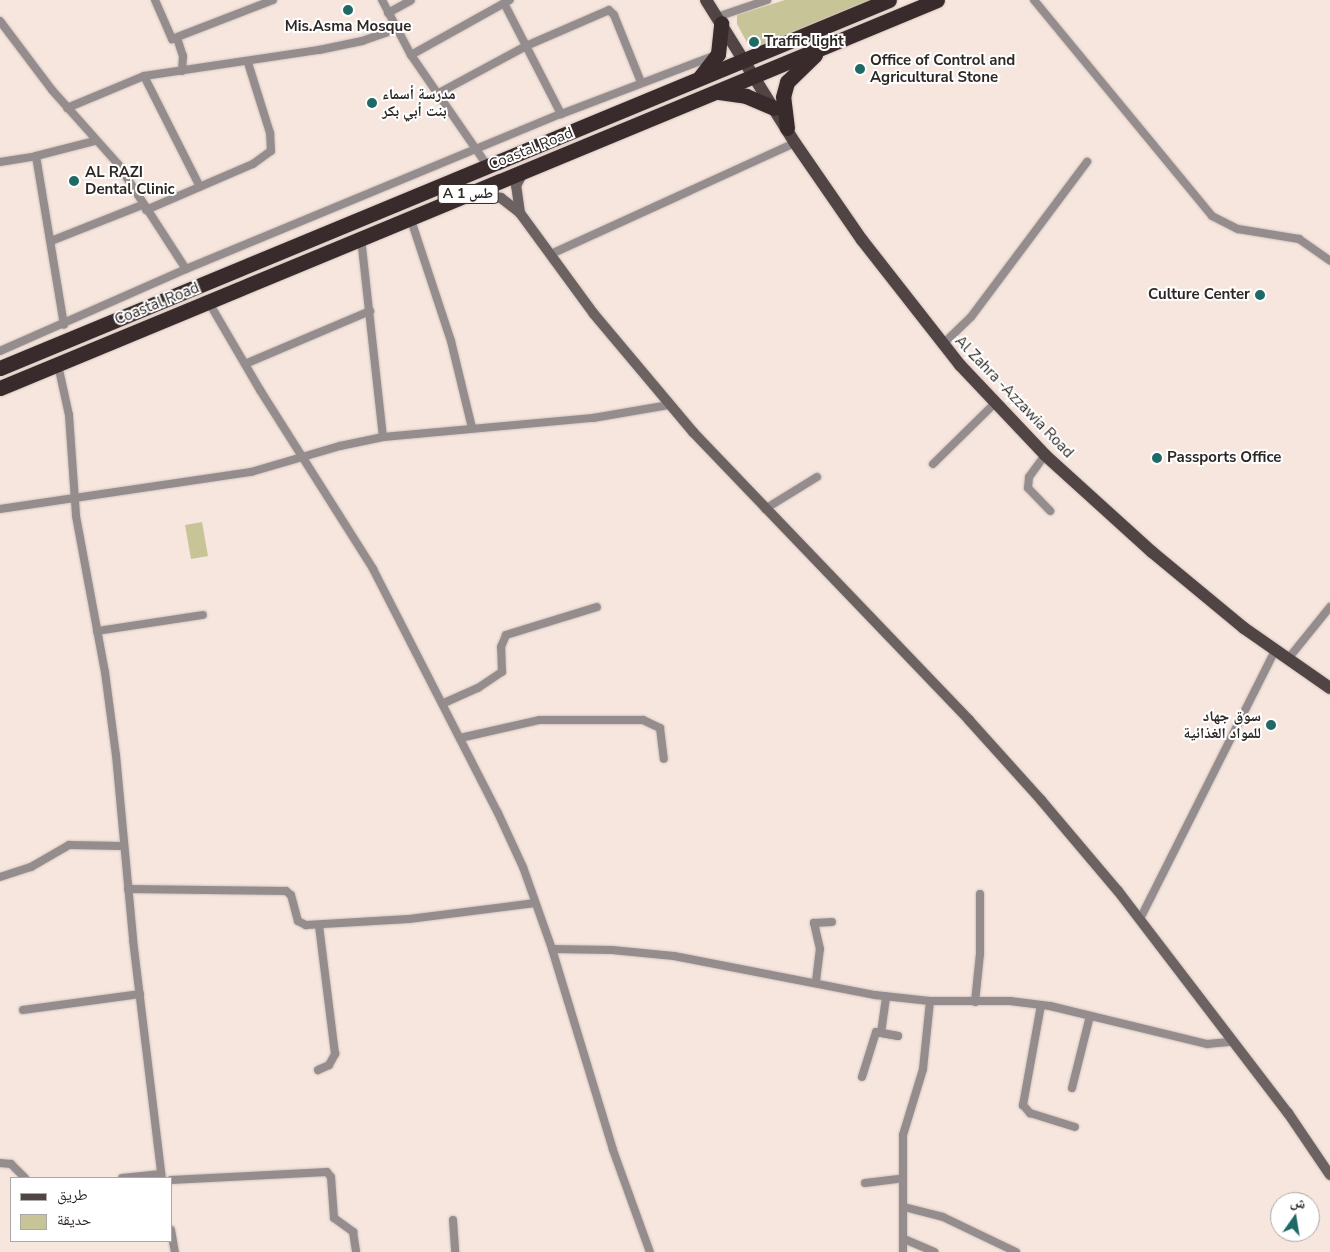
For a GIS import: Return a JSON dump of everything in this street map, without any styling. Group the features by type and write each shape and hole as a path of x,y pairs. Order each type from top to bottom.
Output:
{"highway":[{"name":"Coastal Road","path":"0,368 487,165 746,62 890,0"},
{"name":"Coastal Road","path":"0,388 410,216 464,196 937,0"},
{"path":"695,82 709,69 718,54 719,20"},
{"path":"787,128 783,97 787,82 826,46"},
{"path":"715,92 746,96 774,108"}],"main road":[{"name":"Al Zahra -Azzawia Road","path":"706,0 795,143 862,240 942,344 995,403 1045,455 1159,558 1275,650 1330,688"},
{"path":"520,213 516,186 524,170"},
{"path":"464,196 496,196 520,213 594,314 669,405 765,509 1006,760 1140,919 1232,1042 1295,1122 1330,1175"}],"street":[{"path":"155,0 170,37 177,38 273,0"},
{"path":"382,0 411,55 478,149 487,165"},
{"path":"388,13 411,0"},
{"path":"719,20 767,0"},
{"path":"1034,0 1212,216 1238,229 1299,239 1330,261"},
{"path":"411,55 506,1 526,46 561,114"},
{"path":"437,94 526,46 611,10 641,82"},
{"path":"0,21 67,108 95,141 118,164 144,208 186,269"},
{"path":"67,108 144,76 248,63 362,41 396,29"},
{"path":"177,38 183,56 182,71"},
{"path":"0,351 64,325 186,269 561,114 718,54"},
{"path":"51,241 200,187 253,164 271,151 270,133 248,63"},
{"path":"144,76 200,187"},
{"path":"0,162 36,156 95,141"},
{"path":"551,254 795,143"},
{"path":"36,156 64,325"},
{"path":"942,344 971,317 1087,162"},
{"path":"410,216 451,341 472,428"},
{"path":"361,238 383,437"},
{"path":"208,301 245,364 373,569 444,703 498,813 535,902 552,949 613,1150 650,1252"},
{"path":"245,364 370,311"},
{"path":"58,365 69,415 74,498 116,755 123,846 161,1176 142,1177"},
{"path":"933,464 995,403"},
{"path":"0,509 251,472 303,456 383,437 593,418 669,405"},
{"path":"1045,455 1030,477 1028,488 1050,511"},
{"path":"765,509 817,476"},
{"path":"444,703 478,688 502,672 501,647 506,635 597,607"},
{"path":"1288,659 1330,607"},
{"path":"97,631 202,615"},
{"path":"1140,919 1275,650"},
{"path":"460,738 540,720 643,720 660,728 664,759"},
{"path":"0,877 31,867 51,853 69,845 123,846"},
{"path":"128,889 278,890 291,895 301,924 319,925 409,919 535,902"},
{"path":"975,1002 980,954 980,894"},
{"path":"816,981 820,949 814,923 832,922"},
{"path":"318,1070 329,1065 335,1054 319,925"},
{"path":"552,949 612,950 674,956 816,981 886,996 930,1001 1041,1005 1207,1044 1232,1042"},
{"path":"23,1010 140,994"},
{"path":"862,1077 876,1032 898,1036 881,1032 886,996"},
{"path":"903,1252 903,1135 923,1069 930,1001"},
{"path":"1041,1005 1023,1105 1030,1112 1075,1127"},
{"path":"1072,1088 1090,1016"},
{"path":"0,1163 11,1164 25,1177"},
{"path":"172,1180 327,1172 331,1177 334,1218 353,1232 356,1252"},
{"path":"865,1183 902,1178"},
{"path":"904,1206 943,1217 1016,1252"},
{"path":"453,1220 455,1252"},
{"path":"172,1234 176,1252"},
{"path":"904,1239 934,1252"}],"green space":[{"path":"785,0 883,0 758,50 750,48 737,24 737,15"},
{"path":"202,522 208,556 191,559 185,525"}],"place":[{"name":"Mis.Asma Mosque","path":"348,10"},
{"name":"Traffic light","path":"754,42"},
{"name":"Office of Control and Agricultural Stone","path":"860,69"},
{"name":"مدرسة أسماء بنت أبي بكر","path":"372,103"},
{"name":"AL RAZI Dental Clinic","path":"74,181"},
{"name":"Culture Center","path":"1260,295"},
{"name":"Passports Office","path":"1157,458"},
{"name":"سوق جهاد للمواد الغذائية","path":"1271,725"}]}
